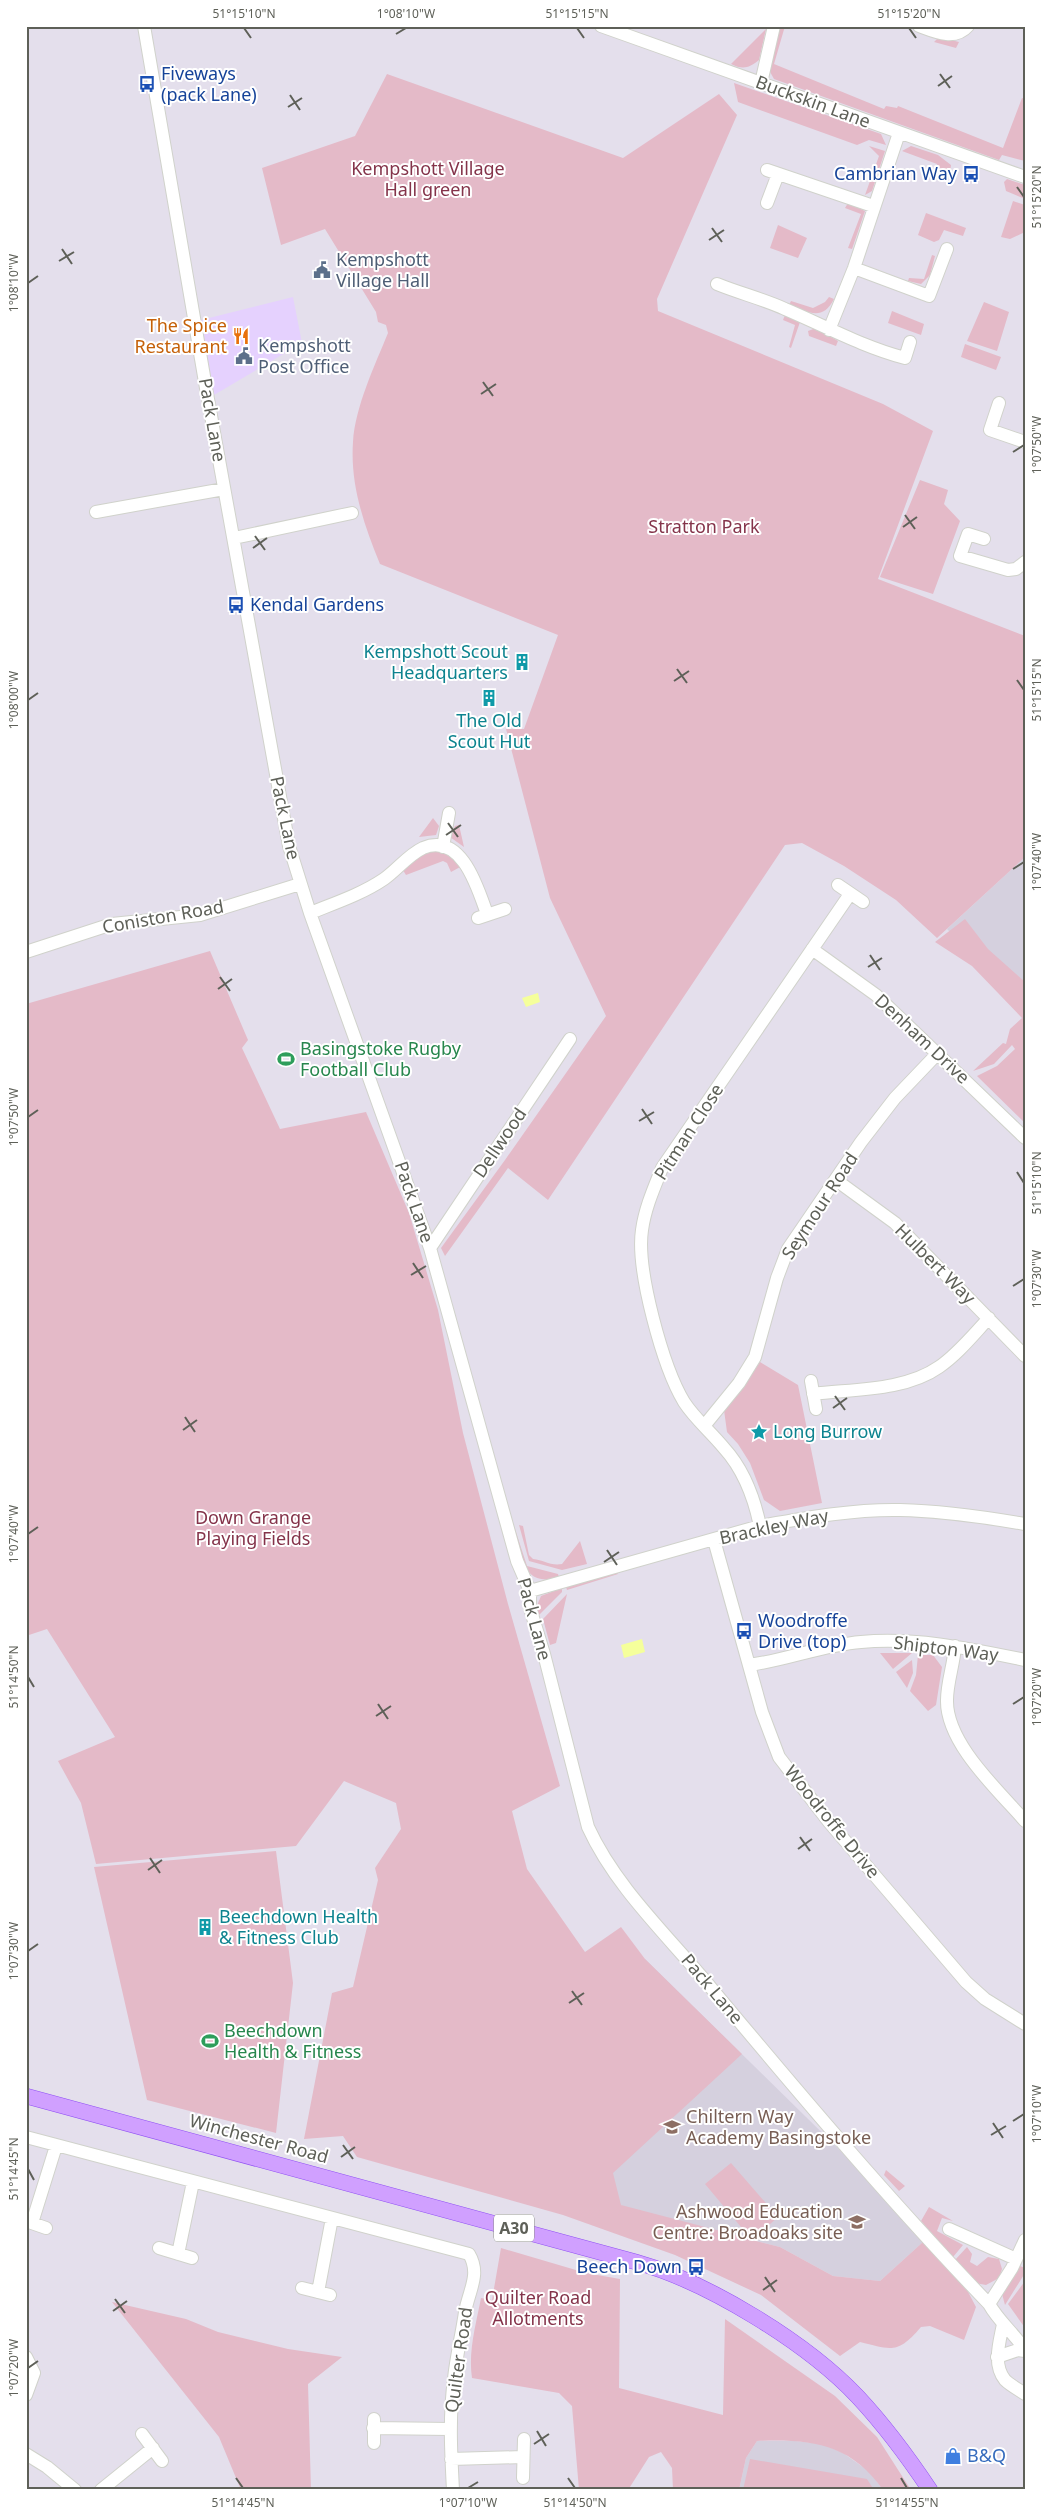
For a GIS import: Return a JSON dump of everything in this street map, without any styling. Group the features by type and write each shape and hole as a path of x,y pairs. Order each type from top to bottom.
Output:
{"main road":[{"name":"Winchester Road","path":"26,2096 636,2262 682,2278 772,2328 819,2363 856,2396 898,2444 930,2490"}],"street":[{"name":"Pack Lane","path":"144,26 224,489 283,815 300,884 430,1248 517,1561 530,1591 530,1608 544,1654 588,1827 598,1848 617,1876 812,2109 989,2304 1003,2324 1015,2334 1025,2350"},
{"name":"Buckskin Lane","path":"601,26 1025,178"},
{"path":"761,83 774,26"},
{"path":"919,26 950,35 958,34 968,26"},
{"path":"829,330 854,268 873,206 899,133"},
{"path":"767,203 773,172 873,206"},
{"path":"854,268 929,296 948,249"},
{"path":"717,284 784,308 829,330 906,358 910,342"},
{"path":"999,404 990,430 1025,442"},
{"path":"96,512 224,489"},
{"path":"234,538 352,513"},
{"path":"984,539 968,534 960,556 1008,570 1016,569 1025,562"},
{"path":"443,847 448,813"},
{"path":"310,913 376,884 422,849 432,846 443,847 458,856 471,872 483,916 505,909"},
{"name":"Coniston Road","path":"26,952 112,924 200,915 300,884"},
{"path":"838,885 863,902"},
{"name":"Pitman Close","path":"760,1526 753,1499 741,1469 684,1403 671,1375 649,1295 641,1257 642,1230 650,1197 662,1168 850,894"},
{"name":"Denham Drive","path":"812,949 876,995 1025,1138"},
{"name":"Dellwood","path":"430,1248 570,1039"},
{"name":"Seymour Road","path":"704,1426 739,1383 755,1357 777,1278 788,1249 895,1098 937,1054"},
{"name":"Hulbert Way","path":"836,1180 895,1223 1025,1356"},
{"path":"813,1394 892,1384 918,1378 939,1367 989,1318"},
{"path":"810,1381 816,1409"},
{"name":"Brackley Way","path":"530,1591 760,1526 835,1514 899,1510 958,1514 1025,1524"},
{"name":"Woodroffe Drive","path":"714,1540 767,1730 779,1757 796,1782 966,1982 985,1999 1025,2024"},
{"name":"Shipton Way","path":"749,1666 860,1642 908,1641 955,1646 1025,1660"},
{"path":"955,1646 947,1700 951,1726 961,1746 1025,1821"},
{"name":"Quilter Road","path":"26,2137 469,2254 475,2264 475,2276 468,2294 454,2379 450,2429 453,2490"},
{"path":"46,2228 29,2222 56,2146"},
{"path":"178,2254 193,2182"},
{"path":"302,2288 324,2293 332,2218"},
{"path":"949,2229 1020,2256"},
{"path":"989,2304 1020,2256 1025,2240"},
{"path":"159,2248 192,2258"},
{"path":"1003,2324 997,2357 1005,2380 1025,2394"},
{"name":"Pack Lane","path":"997,2357 1018,2350 1025,2350"},
{"path":"26,2357 34,2372 26,2395"},
{"name":"Quilter Road","path":"374,2443 373,2424 450,2429"},
{"path":"142,2434 162,2461"},
{"path":"523,2478 524,2439"},
{"path":"101,2490 153,2448"},
{"path":"26,2454 47,2467 75,2490"},
{"path":"451,2459 523,2457"}],"shaded area":[{"path":"293,297 302,343 214,395 201,320"},
{"path":"1025,857 1025,1009 947,929"},
{"path":"538,993 540,1002 526,1007 522,998"},
{"path":"642,1639 645,1652 624,1658 621,1645"},
{"name":"Chiltern Way Academy Basingstoke","path":"645,1959 863,2173 923,2242 880,2281 833,2276 780,2247 632,2209 578,2192"},
{"path":"757,2441 795,2441 823,2444 843,2453 870,2472 883,2490 739,2490 746,2458"}],"green space":[{"path":"780,26 785,26 774,64 884,109 886,106 897,108 898,106 1003,148 1022,98 1025,99 1025,161 1002,155 999,160 774,79 769,70"},
{"path":"766,29 759,60 746,67 731,64"},
{"path":"939,37 959,42 956,48 934,42"},
{"name":"Stratton Park","path":"387,74 623,158 719,94 737,115 657,299 658,311 883,404 933,431 878,579 1025,636 1025,857 937,938 896,900 844,866 802,843 785,845 548,1200 508,1168 445,1256 441,1248 606,1016 550,898 506,729 524,729 558,635 380,564 359,504 354,474 353,442 357,415 388,333 386,325 378,322 376,312 325,229 281,245 262,168 355,136"},
{"path":"734,83 881,134 886,145 869,140 857,145 738,102"},
{"path":"869,146 885,151 872,191 865,195 879,156"},
{"path":"911,146 938,155 951,165 950,174 939,174 937,164 902,151"},
{"path":"1007,179 1025,185 1025,199 1006,191 1004,182"},
{"path":"1013,201 1025,205 1025,232 1010,239 1001,237"},
{"path":"848,203 865,211 852,249 848,248 861,214 845,208"},
{"path":"926,213 966,228 963,236 944,230 939,240 934,242 918,235"},
{"path":"778,225 807,238 798,258 770,248"},
{"path":"932,255 935,256 930,275 921,284 908,281 909,278 924,279"},
{"path":"829,297 834,299 825,311 820,313 809,312 789,305 791,301 813,308 825,302"},
{"path":"984,302 1009,312 997,351 967,341"},
{"path":"892,311 924,324 921,335 888,323"},
{"path":"785,315 800,322 791,348 789,347 795,325 783,320"},
{"path":"816,328 838,341 836,346 809,336 808,331"},
{"path":"965,344 1001,357 996,370 961,357"},
{"path":"920,480 948,490 944,504 960,521 933,594 880,577"},
{"path":"433,818 439,826 436,835 419,837"},
{"path":"459,825 464,847 450,837 455,826"},
{"path":"439,849 462,866 451,872 447,863 443,861 406,875 401,867 421,851"},
{"path":"965,919 988,949 1025,982 1025,1123 977,1076 997,1066 1015,1049 1012,1045 994,1064 973,1071 1003,1043 1006,1044 1010,1029 1022,1018 972,966 935,942"},
{"name":"Down Grange Playing Fields","path":"210,951 248,1040 242,1048 280,1129 366,1112 409,1213 438,1310 463,1433 508,1604 560,1786 512,1811 527,1869 585,1952 621,1927 645,1959 742,2054 613,2173 621,2205 751,2239 705,2184 731,2163 778,2217 752,2240 780,2247 833,2276 880,2281 923,2242 966,2288 976,2307 964,2340 930,2326 921,2327 900,2346 887,2348 860,2342 840,2356 761,2295 675,2255 563,2215 357,2157 343,2136 304,2139 332,1993 353,1987 378,1880 375,1868 401,1829 396,1803 344,1781 296,1846 96,1864 81,1803 58,1761 115,1737 47,1629 26,1636 26,1004"},
{"path":"760,1362 798,1385 822,1503 780,1511 764,1500 750,1463 738,1444 727,1432 724,1410 740,1392"},
{"path":"519,1525 523,1526 529,1555 533,1559 562,1564 580,1541 587,1564 562,1570 529,1561"},
{"path":"514,1526 527,1566 558,1574 559,1577 537,1578 530,1573 521,1557"},
{"path":"617,1572 618,1574 567,1590 566,1587"},
{"path":"562,1588 562,1592 538,1616 536,1608 541,1596"},
{"path":"567,1594 556,1643 550,1645 543,1619"},
{"path":"880,1653 912,1653 893,1669"},
{"path":"918,1655 933,1655 942,1667 936,1705 928,1711 910,1691 916,1675"},
{"path":"912,1660 913,1673 907,1688 896,1672"},
{"name":"Beechdown Health & Fitness","path":"276,1851 293,1983 276,2133 147,2100 94,1867"},
{"path":"886,2170 905,2186 899,2191 884,2175"},
{"path":"929,2207 953,2221 942,2218 937,2231 963,2245 953,2257 921,2221"},
{"path":"967,2247 972,2254 970,2262 977,2266 988,2257 999,2259 1002,2269 999,2278 986,2285 975,2283 955,2260"},
{"name":"Quilter Road Allotments","path":"501,2248 586,2273 620,2279 619,2388 723,2415 725,2319 835,2396 877,2437 911,2490 883,2490 857,2462 843,2453 828,2447 794,2441 757,2441 746,2458 739,2490 673,2490 672,2468 661,2452 649,2457 628,2490 579,2490 572,2406 559,2393 472,2378 472,2348 481,2298 492,2300"},
{"path":"1020,2266 1025,2268 1025,2273 1005,2305 1001,2290"},
{"path":"1025,2281 1025,2328 1008,2304"},
{"path":"112,2302 186,2319 218,2332 288,2349 342,2357 308,2384 311,2490 241,2490 219,2437"},
{"path":"750,2459 867,2479 874,2490 743,2490"}],"place":[{"name":"Fiveways (pack Lane)","path":"147,84"},
{"name":"Cambrian Way","path":"971,174"},
{"name":"Kempshott Village Hall","path":"322,270"},
{"name":"The Spice Restaurant","path":"241,336"},
{"name":"Kempshott Post Office","path":"244,356"},
{"name":"Kendal Gardens","path":"236,605"},
{"name":"Kempshott Scout Headquarters","path":"522,662"},
{"name":"The Old Scout Hut","path":"489,698"},
{"name":"Basingstoke Rugby Football Club","path":"286,1059"},
{"name":"Long Burrow","path":"759,1432"},
{"name":"Woodroffe Drive (top)","path":"744,1631"},
{"name":"Beechdown Health & Fitness Club","path":"205,1927"},
{"name":"Beechdown Health & Fitness","path":"210,2041"},
{"name":"Chiltern Way Academy Basingstoke","path":"672,2127"},
{"name":"Ashwood Education Centre: Broadoaks site","path":"857,2222"},
{"name":"Beech Down","path":"696,2267"},
{"name":"B&Q","path":"953,2456"}],"park label":[{"name":"Kempshott Village Hall green","path":"428,179"}]}
